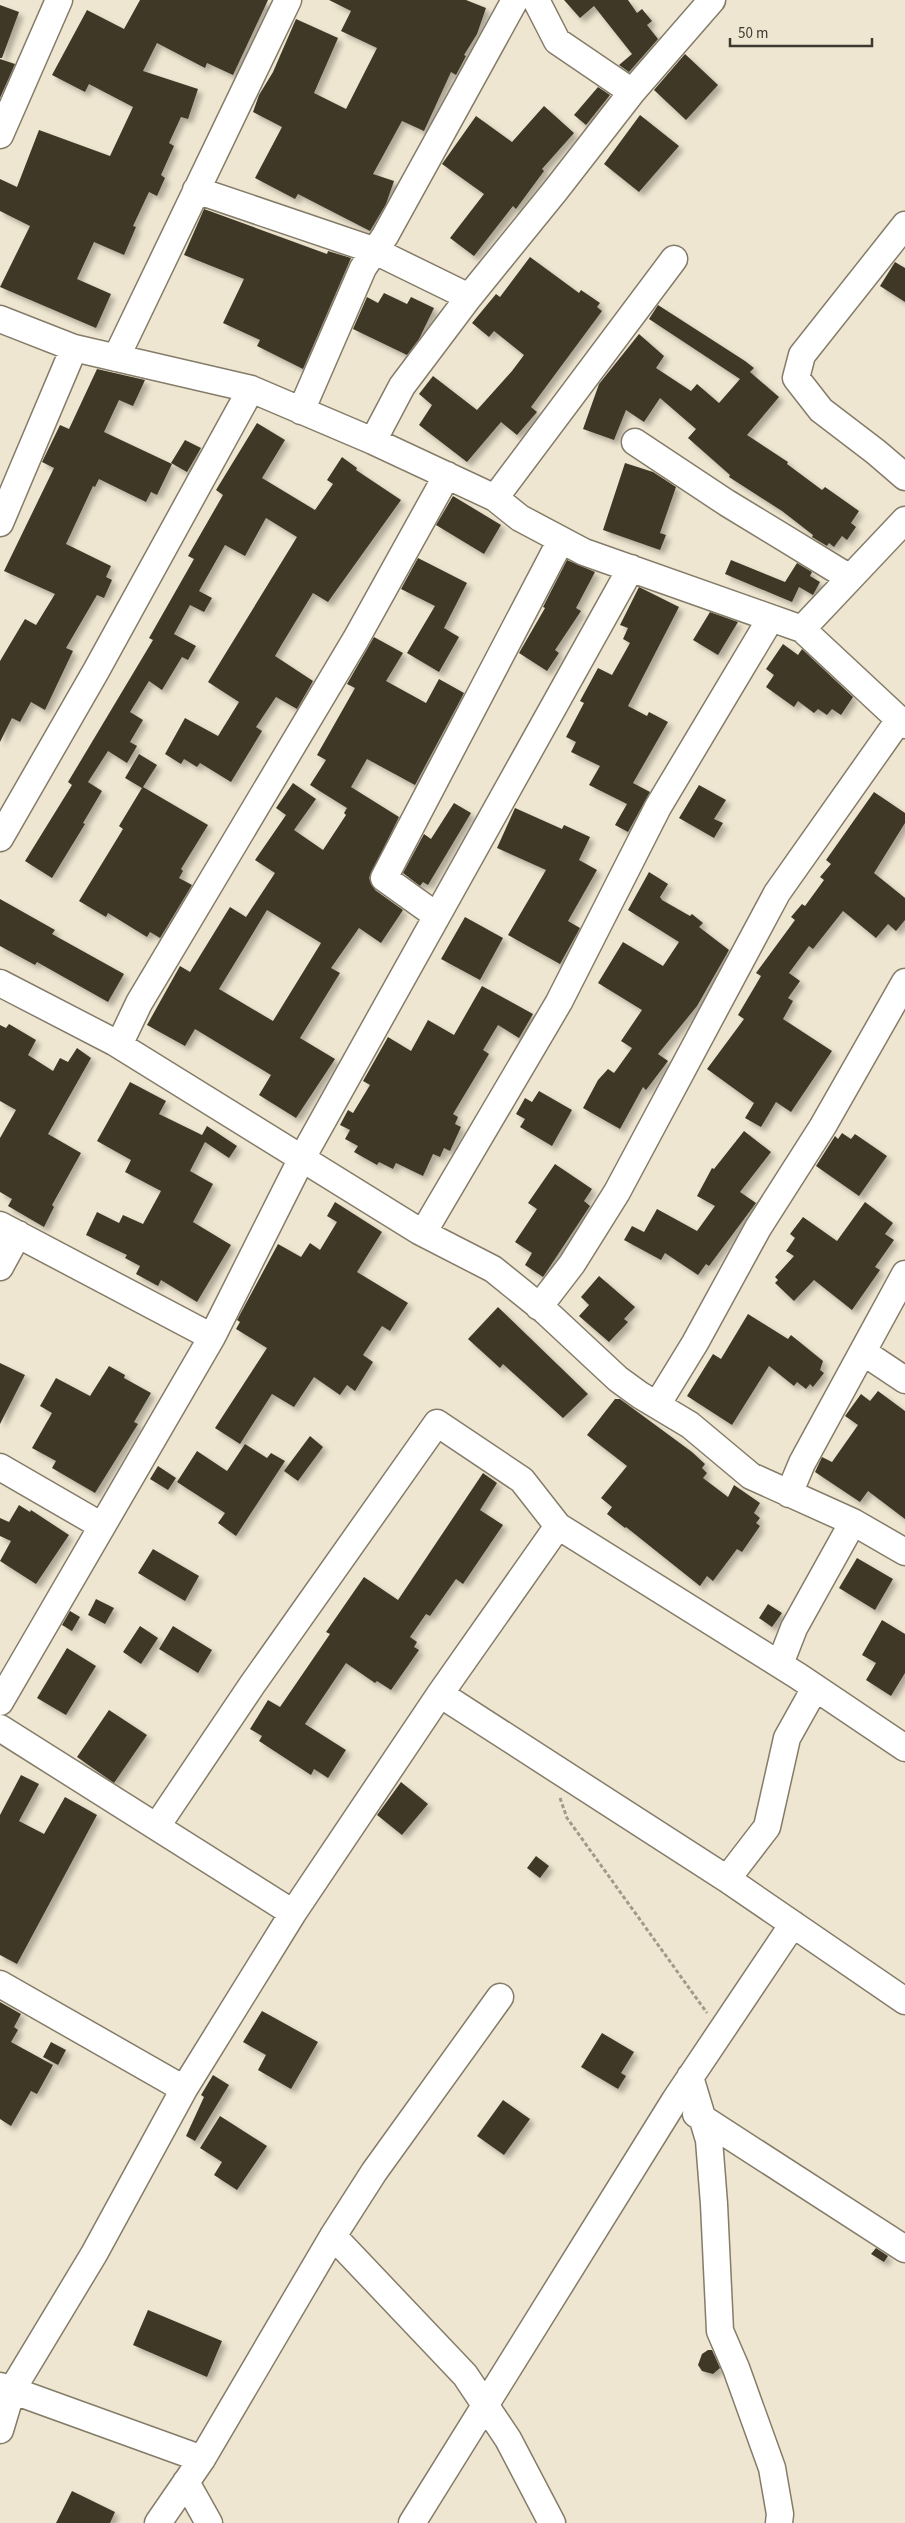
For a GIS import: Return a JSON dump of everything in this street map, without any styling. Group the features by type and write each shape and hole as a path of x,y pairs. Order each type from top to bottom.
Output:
{"street":[{"path":"0,135 59,0"},
{"path":"116,358 288,0"},
{"path":"301,410 363,268 373,250 385,236 515,0"},
{"path":"536,0 557,41 632,92"},
{"path":"373,442 402,386 469,297 632,92 712,0"},
{"path":"196,190 373,250 469,297"},
{"path":"905,225 802,355 796,378 821,410 905,477"},
{"path":"495,498 674,259"},
{"path":"0,320 74,348 251,389 495,498 520,518 584,552 802,628 902,722 777,893 618,1192 572,1264 539,1307"},
{"path":"0,523 74,348"},
{"path":"0,838 96,671 251,389"},
{"path":"635,442 727,502 850,578"},
{"path":"119,1045 140,1003 356,639 447,475"},
{"path":"802,628 850,578 902,529"},
{"path":"437,916 384,878 562,540"},
{"path":"0,1702 212,1337 302,1158 631,568"},
{"path":"423,1233 559,1002 658,807 771,618"},
{"path":"657,1405 695,1342 758,1228 823,1126 905,982"},
{"path":"0,983 119,1045 423,1233 493,1269 539,1307 618,1379 690,1425 751,1476 853,1522 905,1552"},
{"path":"0,1267 9,1230 212,1337"},
{"path":"789,1494 802,1463 905,1274"},
{"path":"863,1352 905,1380"},
{"path":"157,1826 252,1685 437,1423 522,1480 558,1526 780,1664 905,1748"},
{"path":"0,1467 102,1526"},
{"path":"780,1664 794,1628 853,1522"},
{"path":"0,2430 6,2388 94,2254 184,2090 294,1913 440,1694 558,1526"},
{"path":"727,1878 767,1828 787,1738 816,1688"},
{"path":"440,1694 727,1878 905,2001"},
{"path":"0,1728 294,1913"},
{"path":"412,2523 675,2100 793,1924"},
{"path":"0,1984 184,2090"},
{"path":"158,2523 202,2458 333,2236 374,2172 500,1996"},
{"path":"690,2077 708,2140 714,2204 720,2331 736,2368 772,2468 780,2523"},
{"path":"675,2100 905,2249"},
{"path":"333,2236 465,2375 508,2438 552,2523"},
{"path":"6,2388 202,2458"},
{"path":"186,2482 209,2523"}],"path":[{"path":"546,1762 567,1818 655,1944 720,2032"}],"building":[{"path":"140,0 268,0 233,75 207,63 205,68 157,43 143,71 198,89 188,119 181,117 169,143 174,146 161,175 165,178 157,196 149,192 133,226 136,227 124,255 94,242 77,279 111,294 96,328 0,287 30,226 0,211 0,179 17,187 39,130 110,156 133,107 89,84 85,92 52,75 87,10 124,29"},
{"path":"329,0 466,0 486,8 477,34 464,55 466,56 456,75 451,72 424,131 402,121 373,174 394,181 386,204 370,231 298,194 295,199 255,178 282,127 253,112 259,95 273,72 296,19 338,38 314,93 346,109 377,48 341,31 351,11"},
{"path":"564,0 628,0 637,13 642,9 652,21 647,25 658,39 629,72 619,65 632,54 594,6 580,18"},
{"path":"0,5 19,12 2,58 0,58"},
{"path":"685,54 718,85 686,120 654,90"},
{"path":"0,59 15,64 0,98"},
{"path":"598,87 610,95 586,125 574,115"},
{"path":"544,106 574,133 542,169 544,171 516,209 513,206 474,256 450,238 484,194 442,164 476,116 512,142"},
{"path":"640,115 679,146 639,192 604,164"},
{"path":"204,209 327,254 328,251 351,258 303,369 257,346 260,340 223,323 244,279 184,255"},
{"path":"530,257 579,293 581,290 600,303 597,307 602,311 531,407 537,412 517,435 501,422 467,462 419,425 432,405 419,394 433,376 477,410 512,371 524,355 494,331 489,337 472,323 496,294 500,297"},
{"path":"895,262 905,268 905,302 880,286"},
{"path":"384,293 407,304 411,297 434,308 419,339 407,355 353,329 367,297 378,303"},
{"path":"658,305 745,361 754,368 750,372 779,397 747,435 788,462 787,464 822,490 825,487 859,511 851,523 856,527 847,540 842,536 834,547 829,543 827,546 812,537 813,535 782,511 729,477 730,475 688,438 696,429 660,398 644,422 626,410 614,440 583,429 599,384 639,334 664,356 656,368 691,391 697,384 719,403 740,379 649,319"},
{"path":"97,369 145,380 133,406 119,400 104,432 172,464 157,495 151,492 146,502 99,479 95,487 93,486 66,544 111,566 106,577 112,580 104,598 97,595 66,648 73,651 45,710 31,702 20,722 12,718 0,742 0,661 25,619 36,625 55,594 4,571 54,468 42,462 60,425 69,429"},
{"path":"257,423 285,440 262,478 315,510 333,484 327,480 342,457 357,468 356,470 401,500 328,602 313,593 282,644 275,656 313,681 297,709 276,697 256,727 262,731 231,782 200,763 197,767 184,759 181,764 165,754 185,718 218,736 239,702 208,682 297,537 266,518 245,556 225,545 199,591 212,598 204,612 190,605 174,634 196,646 188,660 182,657 162,690 149,681 130,712 143,720 130,742 137,746 127,763 108,751 88,782 102,791 83,823 85,824 52,878 25,861 72,785 68,782 153,640 149,638 194,559 188,556 223,495 216,490"},
{"path":"185,440 201,448 187,472 171,463"},
{"path":"625,463 653,472 676,487 660,533 666,535 660,550 603,530"},
{"path":"453,496 501,525 484,554 436,525"},
{"path":"418,558 467,583 444,628 459,637 439,672 407,653 435,606 401,589"},
{"path":"567,560 595,572 576,608 581,611 555,650 559,653 547,671 519,653 545,608 543,607"},
{"path":"731,560 785,582 797,563 812,572 810,576 820,582 813,595 799,587 792,602 725,574"},
{"path":"639,587 679,607 628,706 647,716 649,712 668,722 633,783 650,792 628,832 615,825 627,804 589,785 600,766 571,752 576,742 566,737 584,703 580,701 598,668 612,675 630,643 623,639 628,628 620,625"},
{"path":"710,612 738,622 718,655 693,640"},
{"path":"374,637 403,653 386,681 426,703 439,679 464,693 415,785 367,759 351,787 399,817 369,878 375,890 403,910 381,943 359,928 331,968 340,973 300,1038 335,1059 296,1118 259,1095 271,1075 195,1029 185,1046 147,1025 180,966 190,972 230,907 246,917 275,873 255,860 286,815 276,808 293,783 316,799 294,830 323,850 346,815 344,813 347,808 310,785 326,760 317,755 355,688 347,684","holes":["267,910 321,943 273,1021 219,989"]},
{"path":"783,644 798,655 802,649 853,697 841,715 832,709 827,715 818,709 814,713 798,701 794,707 766,687 774,675 766,669"},
{"path":"139,754 157,765 143,787 208,825 181,869 183,871 179,878 192,885 160,938 150,932 147,937 108,913 106,917 79,901 123,829 119,826 142,788 125,778"},
{"path":"699,785 726,800 714,819 723,823 714,838 679,818"},
{"path":"874,792 905,813 905,823 874,873 905,898 905,920 896,931 888,924 876,938 843,911 813,949 809,946 789,973 800,981 788,998 793,1001 783,1019 832,1051 791,1112 776,1102 761,1127 745,1118 754,1103 707,1069 744,1019 738,1015 761,976 756,973 795,920 791,917 802,904 805,906 824,880 820,877 831,864 826,860"},
{"path":"454,803 471,813 428,885 423,882 420,886 403,873 424,834 431,839"},
{"path":"515,808 562,829 564,825 590,837 579,860 597,870 568,921 580,928 560,964 508,935 546,870 497,848"},
{"path":"649,872 668,884 660,897 662,900 690,916 692,914 703,923 699,927 729,950 697,1006 658,1054 668,1061 646,1090 643,1087 620,1129 583,1108 598,1080 608,1069 614,1073 632,1048 621,1041 642,1010 598,983 623,942 663,966 679,942 628,910"},
{"path":"0,899 55,930 52,934 124,974 108,1002 37,962 35,965 0,946"},
{"path":"465,917 503,938 480,980 441,959"},
{"path":"482,986 533,1014 519,1038 498,1025 483,1050 489,1054 453,1114 458,1117 455,1124 461,1127 450,1151 444,1148 440,1157 433,1154 423,1176 396,1163 393,1169 379,1162 377,1165 354,1152 358,1146 345,1139 350,1130 340,1125 348,1110 353,1113 370,1085 363,1081 388,1037 411,1051 428,1020 454,1035"},
{"path":"9,1024 36,1040 28,1055 53,1071 60,1058 68,1062 77,1048 91,1058 48,1134 81,1153 52,1205 54,1207 44,1227 8,1206 12,1199 0,1192 0,1138 16,1110 0,1101 0,1025 6,1028"},
{"path":"130,1082 166,1101 159,1114 202,1135 207,1126 237,1146 229,1158 205,1142 190,1171 213,1184 193,1222 231,1245 197,1302 161,1280 158,1286 136,1274 140,1266 125,1258 127,1255 86,1235 97,1212 119,1223 123,1215 143,1224 161,1191 125,1172 131,1160 97,1141"},
{"path":"539,1091 572,1110 552,1146 520,1127 525,1119 516,1114 525,1098 532,1102"},
{"path":"744,1131 771,1152 740,1192 756,1203 709,1266 706,1264 698,1275 665,1253 661,1260 624,1240 632,1226 644,1232 657,1209 697,1231 715,1206 697,1196 712,1168 714,1169"},
{"path":"842,1133 851,1139 855,1134 887,1156 859,1196 816,1166 835,1136 838,1139"},
{"path":"555,1164 592,1189 584,1201 590,1206 543,1277 525,1265 532,1253 515,1242 537,1209 528,1203"},
{"path":"335,1202 382,1232 357,1272 408,1303 390,1331 382,1326 363,1355 373,1362 355,1391 347,1385 340,1395 314,1377 294,1407 272,1394 240,1444 215,1428 267,1348 236,1329 240,1322 237,1320 278,1244 301,1257 310,1243 320,1250 337,1222 327,1216"},
{"path":"865,1202 893,1223 885,1234 894,1240 875,1267 880,1270 852,1310 814,1280 794,1301 775,1283 778,1280 775,1277 794,1256 786,1251 795,1238 790,1234 803,1217 837,1241"},
{"path":"599,1276 635,1307 624,1319 628,1322 609,1342 579,1316 589,1305 581,1297"},
{"path":"498,1307 588,1394 563,1418 503,1364 500,1368 468,1339"},
{"path":"748,1314 788,1339 791,1335 823,1361 820,1370 824,1373 813,1387 810,1384 806,1389 797,1382 794,1386 769,1366 732,1425 687,1396 713,1354 721,1359"},
{"path":"0,1363 25,1375 0,1424"},
{"path":"109,1366 125,1375 124,1378 151,1393 134,1422 138,1424 95,1493 52,1468 56,1461 32,1448 52,1413 40,1406 56,1378 90,1396"},
{"path":"878,1391 905,1411 905,1519 868,1491 860,1502 815,1472 822,1457 832,1462 858,1425 845,1416 861,1394 870,1401"},
{"path":"615,1399 620,1399 692,1452 705,1464 702,1468 707,1473 703,1478 728,1497 734,1485 760,1503 754,1513 760,1518 756,1523 760,1526 742,1552 737,1549 713,1581 707,1576 700,1586 607,1514 612,1507 601,1498 627,1466 587,1435"},
{"path":"310,1436 323,1447 298,1481 284,1471"},
{"path":"245,1444 267,1458 271,1453 285,1461 236,1536 218,1523 225,1513 177,1482 197,1451 227,1471"},
{"path":"158,1466 176,1478 168,1490 150,1479"},
{"path":"483,1473 497,1483 480,1510 503,1525 463,1584 456,1579 430,1616 426,1614 410,1637 417,1642 414,1647 419,1650 391,1690 377,1681 375,1683 346,1663 305,1724 346,1750 328,1778 314,1769 311,1775 259,1741 262,1736 250,1729 268,1700 280,1707 330,1634 326,1632 364,1577 398,1600"},
{"path":"19,1505 30,1512 31,1510 69,1535 36,1584 0,1561 11,1541 0,1536 0,1518 9,1522"},
{"path":"153,1549 199,1576 185,1601 138,1573"},
{"path":"857,1558 893,1579 875,1610 839,1588"},
{"path":"96,1599 114,1608 105,1624 88,1615"},
{"path":"768,1604 782,1613 772,1627 759,1618"},
{"path":"70,1611 80,1617 72,1631 62,1625"},
{"path":"882,1620 905,1634 905,1673 891,1696 866,1680 876,1663 862,1655"},
{"path":"140,1626 158,1638 141,1664 123,1652"},
{"path":"173,1626 212,1650 198,1673 159,1649"},
{"path":"67,1648 96,1666 66,1715 37,1698"},
{"path":"109,1710 147,1735 114,1783 77,1757"},
{"path":"21,1775 39,1784 19,1821 44,1834 65,1797 97,1815 17,1964 0,1955 0,1815"},
{"path":"401,1782 428,1804 402,1835 377,1815"},
{"path":"536,1856 549,1866 540,1878 527,1868"},
{"path":"0,2002 21,2014 14,2027 18,2030 11,2042 53,2065 37,2094 31,2091 11,2126 0,2119"},
{"path":"262,2011 318,2042 291,2089 258,2070 266,2055 243,2042"},
{"path":"602,2033 634,2052 621,2073 626,2076 618,2089 581,2067"},
{"path":"51,2042 66,2050 58,2065 43,2057"},
{"path":"213,2075 229,2085 195,2141 186,2136 204,2097 201,2095"},
{"path":"503,2100 530,2119 504,2155 477,2136"},
{"path":"220,2116 267,2146 237,2190 214,2175 222,2162 200,2148"},
{"path":"876,2248 888,2256 884,2262 871,2254"},
{"path":"148,2310 222,2341 207,2377 133,2345"},
{"path":"712,2350 720,2368 713,2374 702,2371 698,2365 702,2354"},
{"path":"72,2491 115,2512 110,2523 56,2523"}]}
